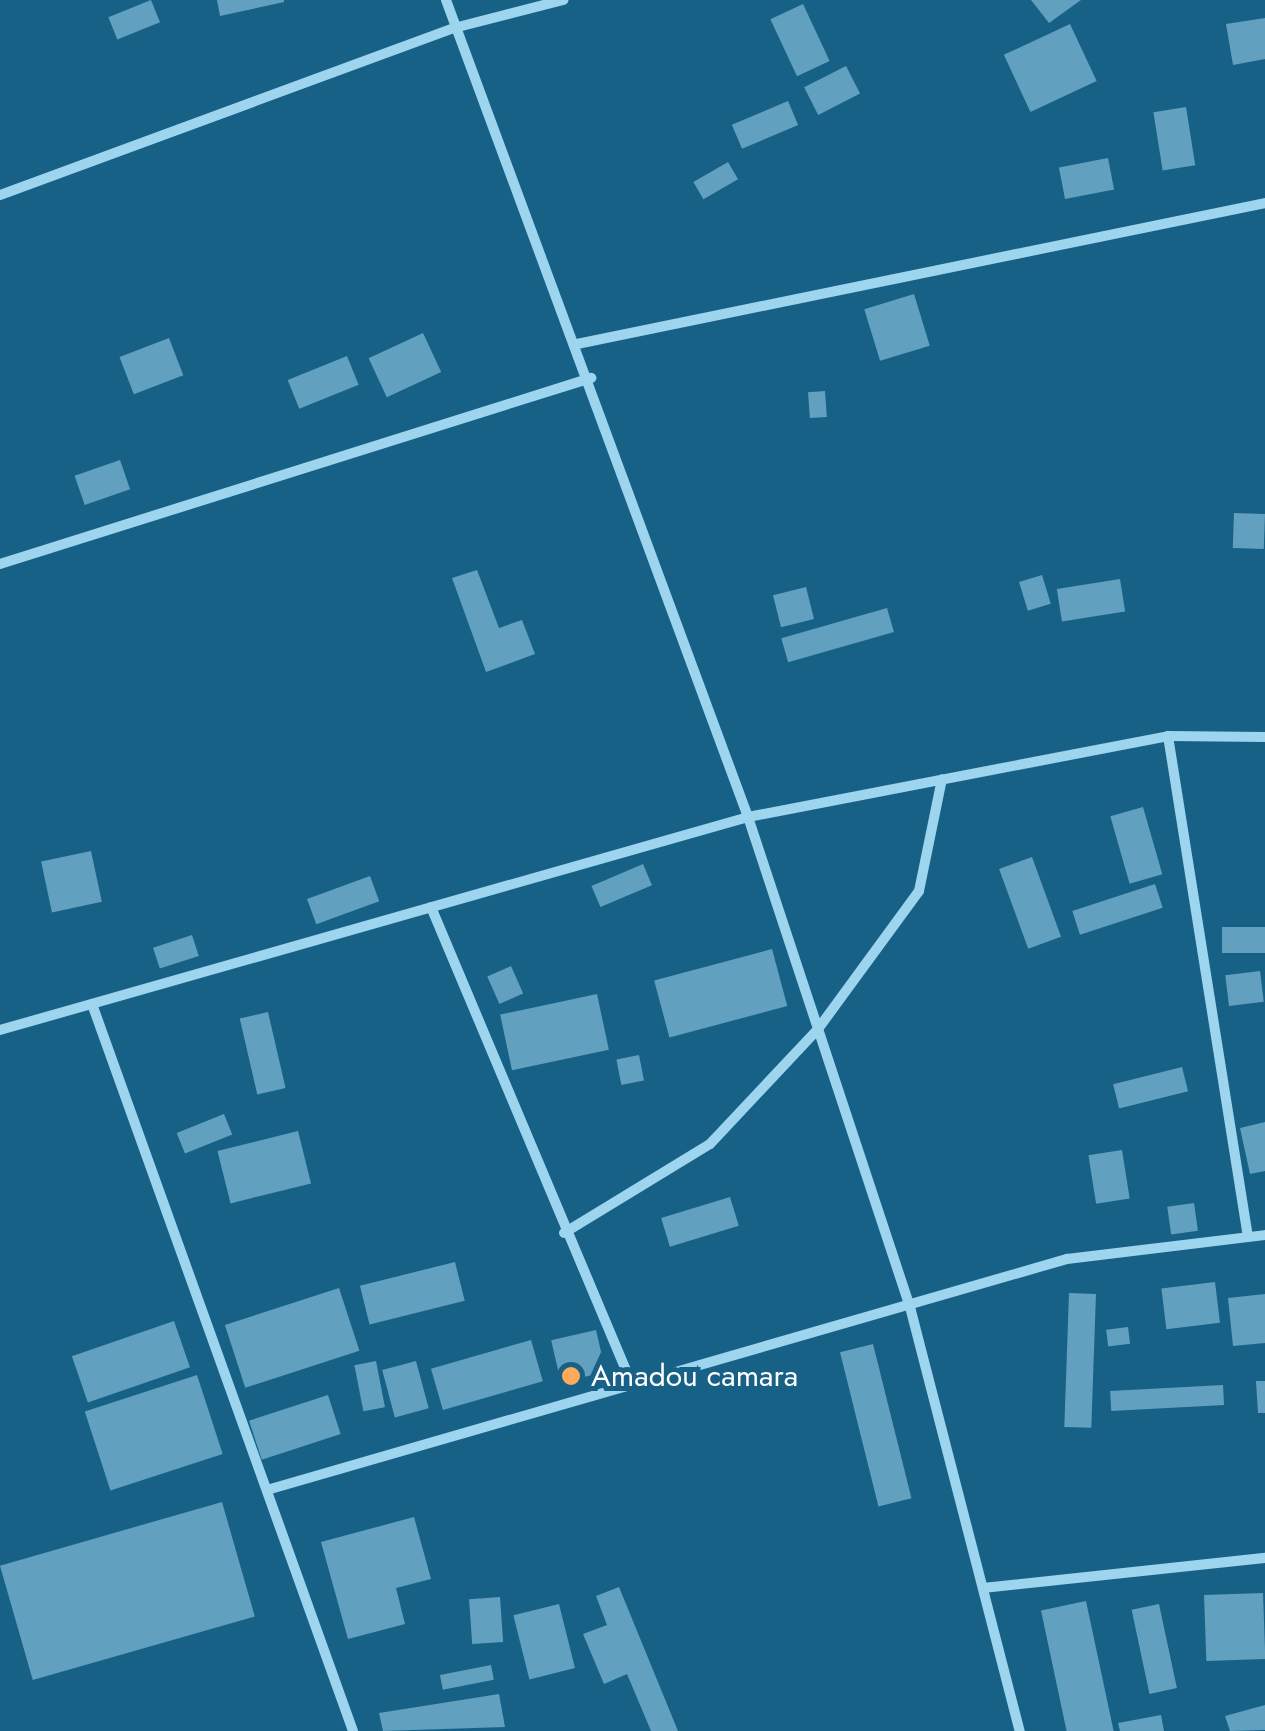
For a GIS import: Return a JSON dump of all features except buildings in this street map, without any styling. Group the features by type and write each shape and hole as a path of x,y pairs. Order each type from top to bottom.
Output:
{"street":[{"path":"446,0 591,378 748,817 910,1307 1020,1731"},
{"path":"0,196 454,28 563,0"},
{"path":"577,344 1265,203"},
{"path":"0,564 591,378"},
{"path":"0,1030 748,817 1168,736 1265,737"},
{"path":"1168,736 1248,1238"},
{"path":"564,1233 710,1144 818,1029 919,891 942,780"},
{"path":"431,907 564,1233 631,1382"},
{"path":"92,1004 353,1731"},
{"path":"267,1490 631,1382 910,1307 1067,1258 1265,1235"},
{"path":"983,1588 1265,1558"}],"place":[{"name":"Amadou camara","path":"571,1376"}]}
